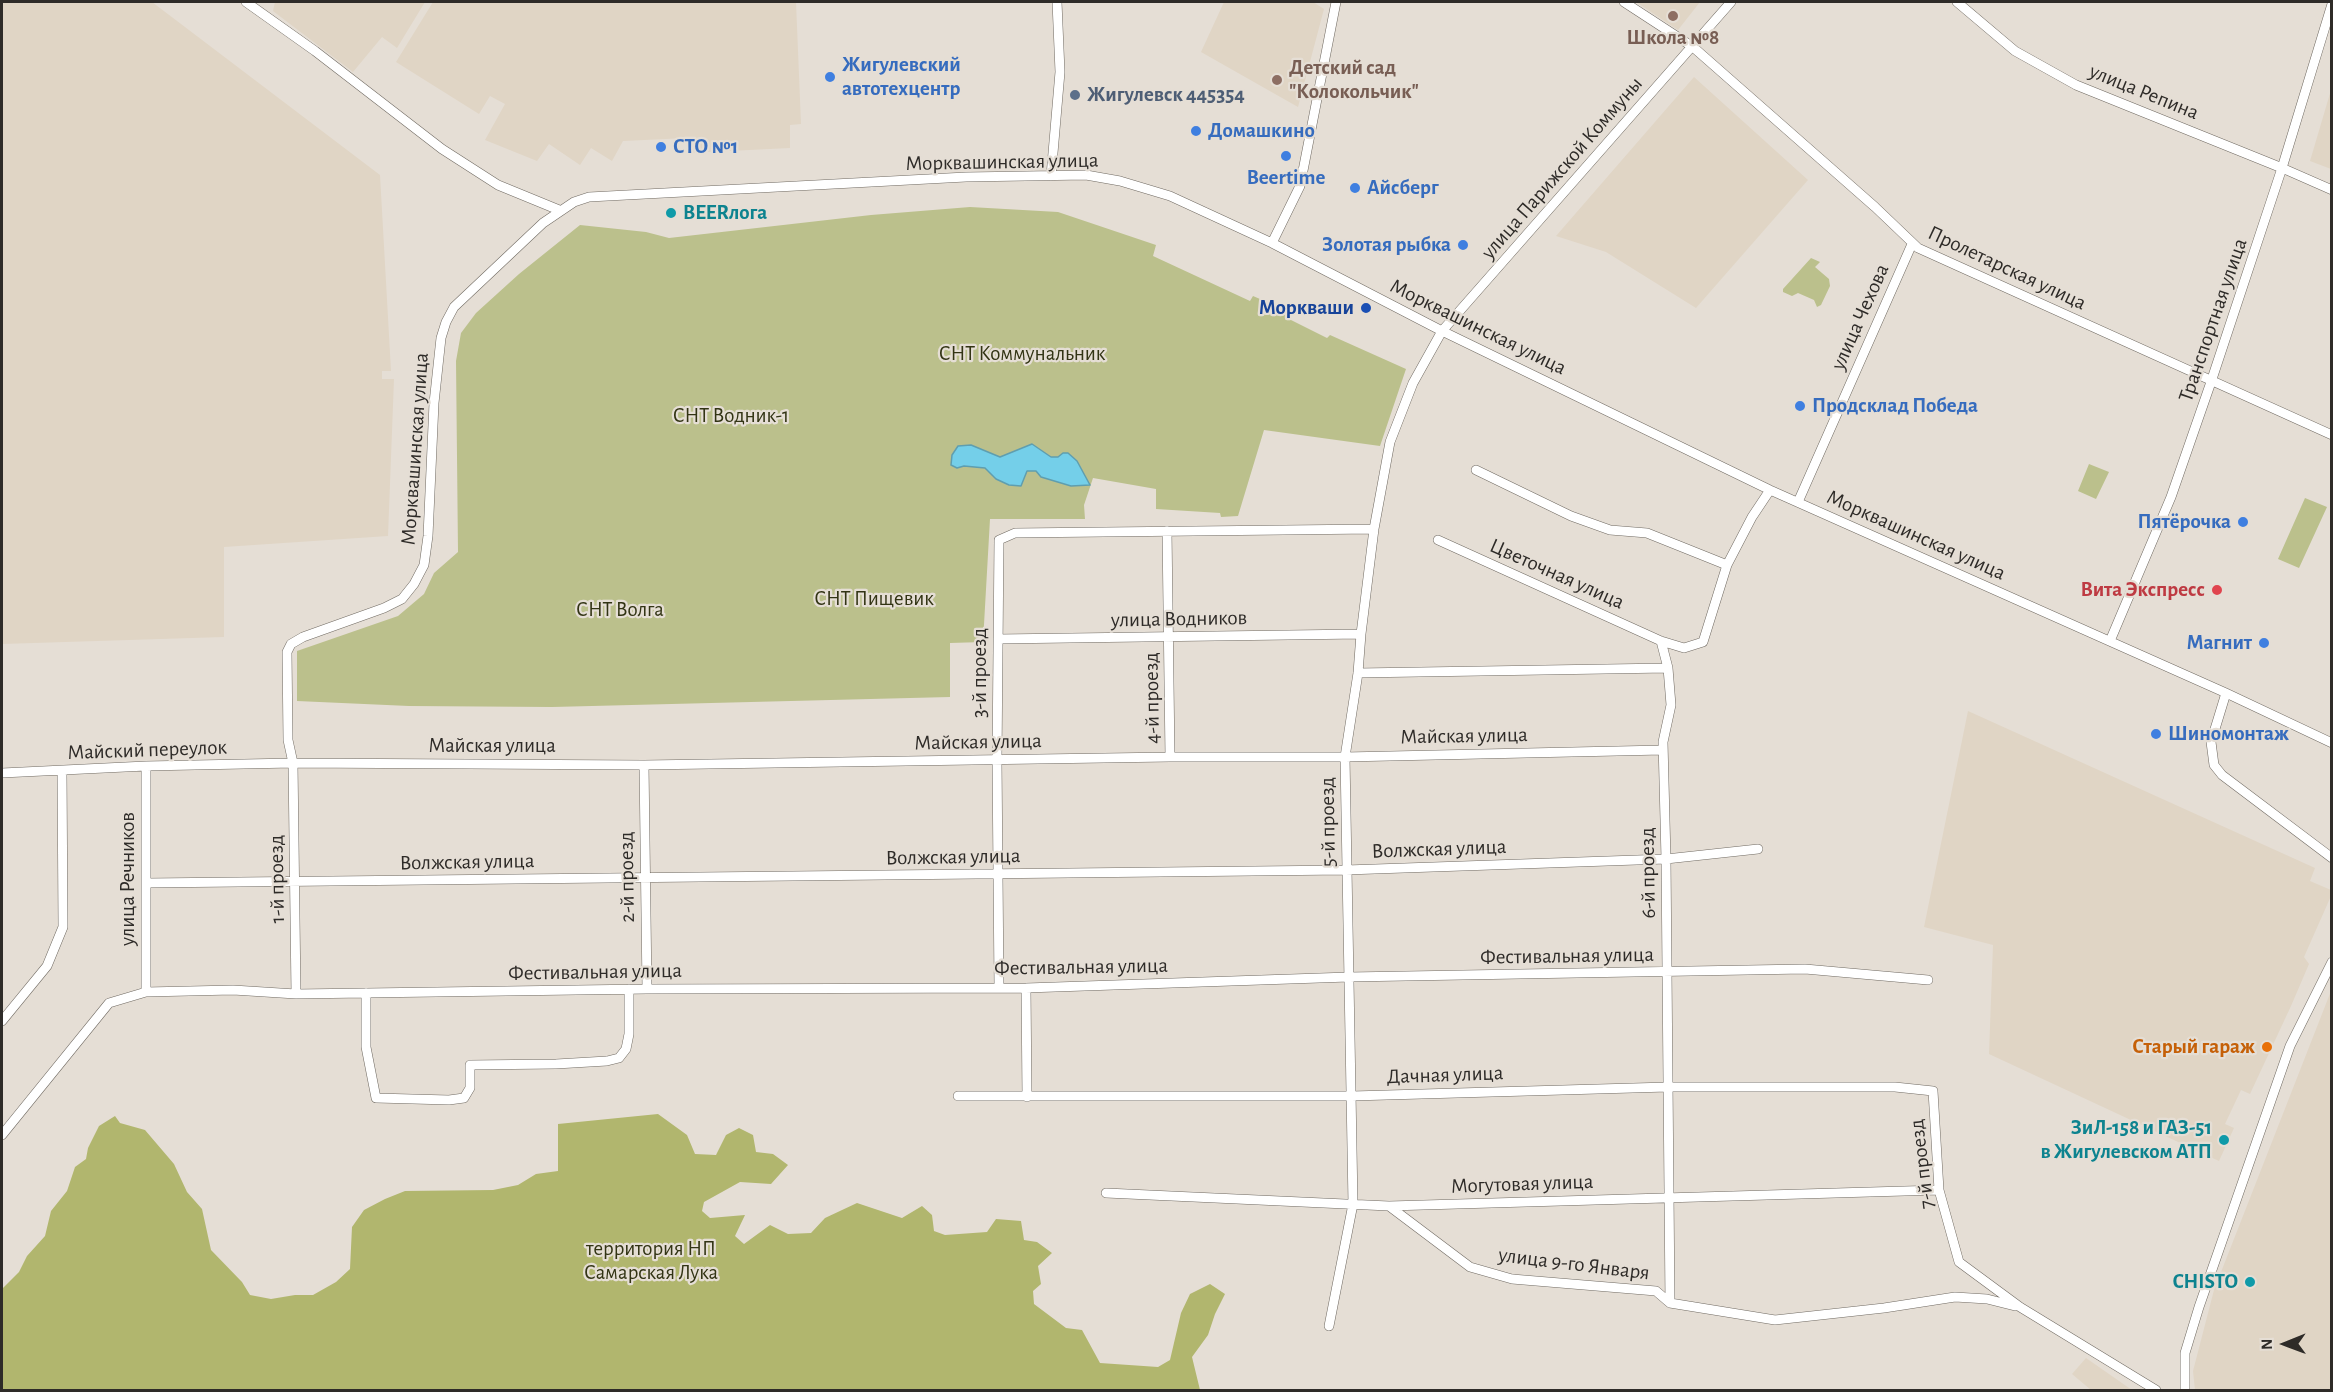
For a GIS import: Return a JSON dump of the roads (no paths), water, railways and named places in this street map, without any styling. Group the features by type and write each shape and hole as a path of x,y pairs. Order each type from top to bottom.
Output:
{"street":[{"path":"246,2 315,51 442,149 498,185 559,210"},
{"path":"1051,176 1060,72 1057,2"},
{"path":"1272,243 1300,186 1336,2"},
{"name":"Пролетарская улица","path":"1624,2 1693,47 1875,207 1912,244 2331,435"},
{"name":"улица Парижской Коммуны","path":"1442,331 1731,2"},
{"name":"улица Репина","path":"1957,2 2015,51 2076,85 2331,190"},
{"name":"Транспортная улица","path":"2110,641 2171,497 2211,382 2282,168 2331,4"},
{"name":"Морквашинская улица","path":"294,763 288,740 287,652 291,644 303,637 384,608 402,599 414,584 424,565 428,536 434,403 441,338 446,322 454,307 559,210 589,197 966,177 1051,176 1086,176 1120,181 1170,196 1272,243 1442,331 1770,490 2226,693 2331,743"},
{"name":"улица Чехова","path":"1798,502 1912,244"},
{"name":"5-й проезд","path":"1329,1326 1353,1204 1345,757 1358,673 1360,634 1374,529 1390,442 1413,383 1442,331"},
{"path":"1476,470 1571,516 1610,530 1647,533 1727,565"},
{"path":"1661,640 1684,648 1702,642 1727,565 1752,517 1770,490"},
{"path":"1167,531 1374,529"},
{"name":"3-й проезд","path":"999,987 997,760 999,540 1016,533 1167,531"},
{"name":"4-й проезд","path":"1167,531 1170,757"},
{"name":"Цветочная улица","path":"1438,540 1661,640"},
{"name":"улица Водников","path":"998,639 1360,634"},
{"name":"6-й проезд","path":"1661,640 1668,668 1671,705 1663,742 1668,973 1670,1303"},
{"path":"1358,673 1668,668"},
{"path":"2226,693 2211,742 2214,765 2222,775 2331,858"},
{"name":"Майская улица","path":"294,763 644,765 1170,757 1345,757 1663,750"},
{"name":"Майский переулок","path":"2,773 146,766 294,763"},
{"name":"1-й проезд","path":"294,763 296,994"},
{"name":"2-й проезд","path":"644,765 647,989"},
{"name":"улица Речников","path":"146,766 146,992"},
{"path":"2,1021 47,966 63,927 62,771"},
{"name":"Волжская улица","path":"147,883 1346,870 1666,859 1758,849"},
{"path":"2185,1390 2185,1353 2205,1290 2290,1046 2331,962"},
{"name":"Фестивальная улица","path":"2,1135 109,1003 146,992 233,990 296,994 629,989 1026,988 1349,977 1805,969 1928,980"},
{"path":"1026,988 1027,1097"},
{"path":"366,993 366,1047 376,1098 449,1100 464,1098 470,1088 470,1065 556,1065 619,1058 626,1048 629,1034 629,989"},
{"name":"Дачная улица","path":"958,1096 1352,1096 1668,1086 1895,1087 1933,1091"},
{"name":"7-й проезд","path":"1933,1091 1939,1190 1959,1262 2020,1307"},
{"name":"Могутовая улица","path":"1106,1192 1389,1206 1939,1190"},
{"name":"улица 9-го Января","path":"1389,1206 1470,1267 1512,1279 1656,1291 1670,1303 1775,1320 1884,1308 1955,1297 1987,1299 2020,1307"},
{"path":"2020,1307 2156,1390"}],"water":[{"path":"1032,444 1051,457 1068,453 1077,461 1090,485 1071,486 1041,477 1036,471 1027,471 1021,486 1009,485 996,479 985,468 964,466 957,468 951,465 952,455 958,446 971,445 1000,457"}],"place":[{"name":"Школа №8","path":"1673,16"},
{"name":"Жигулевский автотехцентр","path":"830,77"},
{"name":"Детский сад \"Колокольчик\"","path":"1277,80"},
{"name":"Жигулевск 445354","path":"1075,95"},
{"name":"Домашкино","path":"1196,131"},
{"name":"СТО №1","path":"661,147"},
{"name":"Beertime","path":"1286,156"},
{"name":"Айсберг","path":"1355,188"},
{"name":"BEERлога","path":"671,213"},
{"name":"Золотая рыбка","path":"1463,245"},
{"name":"Моркваши","path":"1366,308"},
{"name":"Продсклад Победа","path":"1800,406"},
{"name":"Пятёрочка","path":"2243,522"},
{"name":"Вита Экспресс","path":"2217,590"},
{"name":"Магнит","path":"2264,643"},
{"name":"Шиномонтаж","path":"2156,734"},
{"name":"Старый гараж","path":"2267,1047"},
{"name":"ЗиЛ-158 и ГАЗ-51 в Жигулевском АТП","path":"2224,1140"},
{"name":"CHISTO","path":"2250,1282"}],"park label":[{"name":"СНТ Коммунальник","path":"1022,354"},
{"name":"СНТ Водник-1","path":"731,416"},
{"name":"СНТ Пищевик","path":"874,599"},
{"name":"СНТ Волга","path":"620,610"},
{"name":"территория НП Самарская Лука","path":"651,1261"}]}
